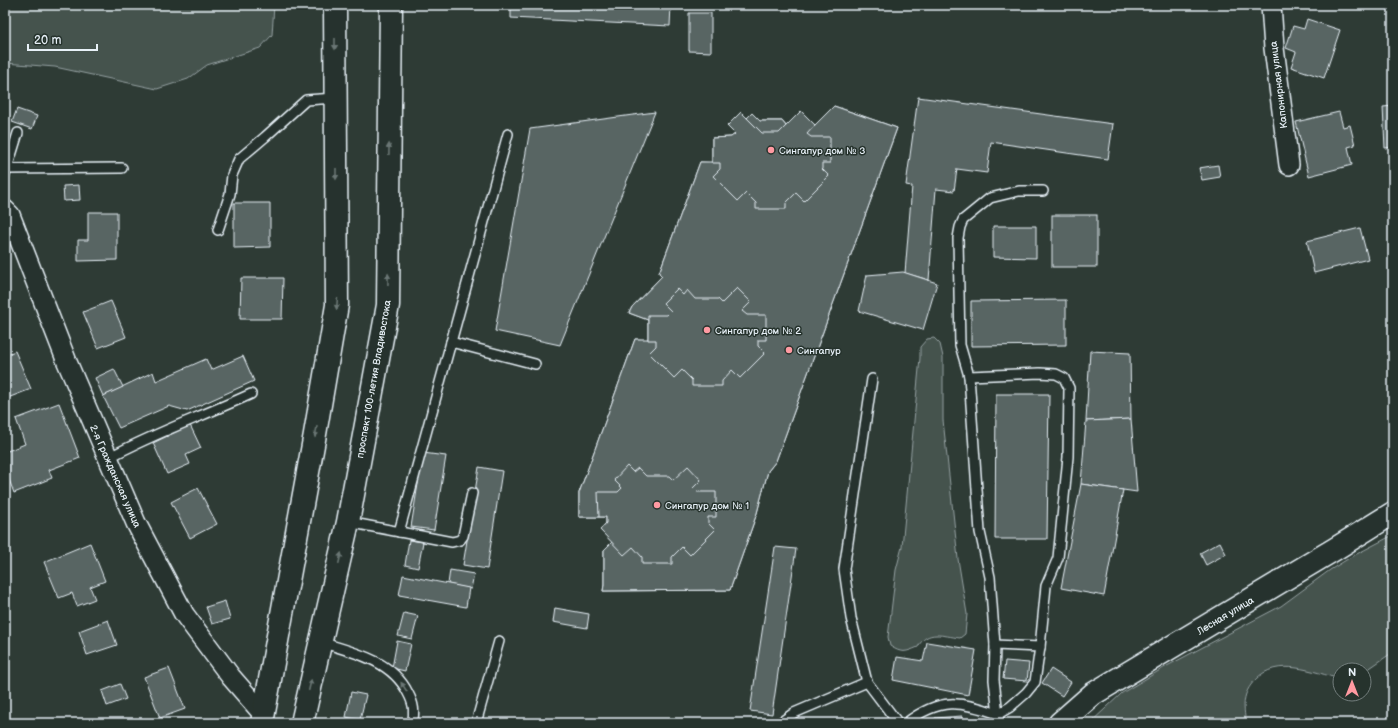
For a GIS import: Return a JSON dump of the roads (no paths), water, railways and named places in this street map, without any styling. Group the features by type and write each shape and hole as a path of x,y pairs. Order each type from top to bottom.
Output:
{"main road":[{"path":"263,719 337,305 335,5"},
{"name":"проспект 100-летия Владивостока","path":"302,723 348,522 388,305 391,5"},
{"name":"Лесная улица","path":"1060,723 1093,694 1393,513"}],"street":[{"name":"Капонирная улица","path":"1271,5 1274,56 1288,165"},
{"name":"2-я Гражданская улица","path":"8,212 66,362 136,523 184,614 263,719"}],"lane":[{"path":"218,230 230,194 232,175 239,159 306,100 336,98"},
{"path":"18,133 6,172 122,168"},
{"path":"399,532 508,134"},
{"path":"998,718 994,680 995,645 990,577 980,532 969,376 960,345 958,238 960,227 964,220 990,198 1019,191 1043,191"},
{"path":"451,342 535,364"},
{"path":"969,376 1040,373 1056,374 1064,378 1069,388 1068,457 1058,558 1046,586 1035,682 1033,686 998,718"},
{"path":"872,379 844,568 851,618 867,682 898,723"},
{"path":"108,458 149,437 251,394"},
{"path":"348,522 452,542 460,540 463,536 472,493"},
{"path":"476,723 499,641"},
{"path":"320,642 362,655 386,667 397,676 414,704 414,716 412,723"},
{"path":"995,645 1040,647"},
{"path":"780,723 794,713 867,682"},
{"path":"906,723 920,712 934,706 954,704 974,706 998,718"}],"place":[{"name":"Сингапур дом № 3","path":"771,150"},
{"name":"Сингапур дом № 2","path":"707,330"},
{"name":"Сингапур","path":"789,350"},
{"name":"Сингапур дом № 1","path":"657,505"}]}
